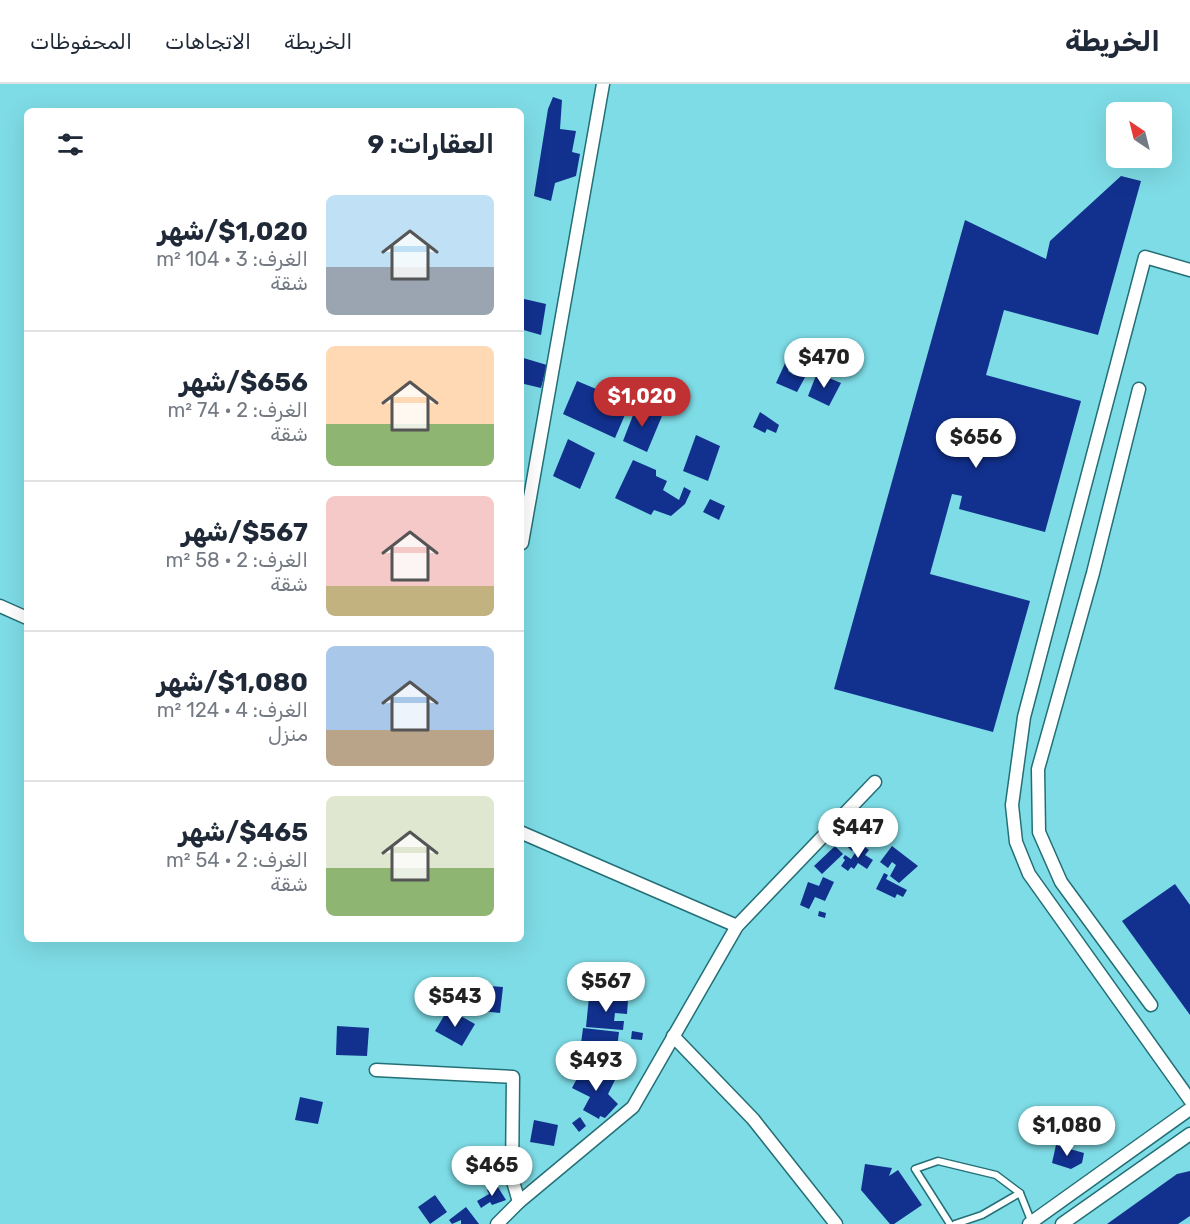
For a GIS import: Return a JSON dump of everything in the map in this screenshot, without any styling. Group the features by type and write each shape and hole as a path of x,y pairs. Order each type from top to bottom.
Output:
{"street":[{"path":"524,532 603,84"},
{"path":"1190,270 1145,257 1024,717 1012,805 1016,842 1029,874 1190,1100"},
{"path":"1139,390 1094,573 1038,769 1039,832 1061,882 1151,1005"},
{"path":"0,606 24,617"},
{"path":"497,1224 511,1219 519,1202 633,1107 737,926 875,782"},
{"path":"524,834 737,926"},
{"path":"1069,929 1086,916"},
{"path":"673,1036 753,1119 836,1224"},
{"path":"376,1070 513,1077 512,1178 519,1202"},
{"path":"1031,1223 1190,1109"},
{"path":"1062,1224 1190,1134"}],"lane":[{"path":"950,1224 915,1169 938,1161 996,1176 1020,1194 1031,1223"},
{"path":"955,1224 982,1215 1020,1194"}],"building":[{"path":"553,97 562,100 560,129 576,131 572,152 580,154 576,176 555,183 551,201 534,196 548,109"},
{"path":"1121,176 1141,181 1098,335 1004,310 986,375 1081,401 1045,532 959,509 962,496 952,494 930,574 1030,601 993,732 834,689 965,220 1046,259 1050,241"},
{"path":"524,299 546,304 541,335 524,330"},
{"path":"524,358 547,365 541,388 524,384"},
{"path":"787,359 790,362 788,371 794,375 801,365 809,370 797,392 776,383"},
{"path":"817,373 841,383 829,406 808,396"},
{"path":"577,381 630,403 615,438 563,414"},
{"path":"637,405 662,416 647,452 623,441"},
{"path":"760,412 779,425 776,433 767,429 765,433 753,427"},
{"path":"696,435 720,446 708,481 683,471"},
{"path":"568,439 595,453 580,489 553,476"},
{"path":"633,460 656,470 656,476 667,481 663,490 679,500 684,487 691,491 685,504 671,516 654,510 651,515 615,498"},
{"path":"710,499 725,506 719,520 703,512"},
{"path":"854,819 861,825 853,834 860,841 852,851 838,838"},
{"path":"861,844 869,850 865,855 873,860 867,869 858,863 854,869 851,867 848,871 841,866 845,860 843,858 845,855 851,859"},
{"path":"835,846 843,854 822,874 814,866"},
{"path":"892,846 918,866 899,883 890,876 896,865 892,862 888,868 880,862"},
{"path":"884,873 888,875 886,879 907,890 903,897 897,894 895,898 876,889"},
{"path":"823,877 834,882 825,901 815,897 809,909 800,905 808,882 819,886"},
{"path":"1175,884 1190,905 1190,1015 1122,921"},
{"path":"819,911 826,913 825,918 818,916"},
{"path":"475,985 503,987 500,1013 472,1010"},
{"path":"589,997 628,1000 627,1014 615,1013 614,1021 624,1021 623,1030 586,1027"},
{"path":"448,1009 475,1024 462,1046 435,1031"},
{"path":"337,1026 369,1028 367,1056 336,1055"},
{"path":"583,1028 619,1032 617,1048 607,1047 606,1052 614,1053 613,1063 579,1059"},
{"path":"632,1031 643,1033 642,1040 631,1039"},
{"path":"584,1065 615,1080 608,1094 618,1104 605,1118 600,1116 599,1119 583,1110 590,1097 572,1088"},
{"path":"300,1097 323,1102 318,1124 295,1120"},
{"path":"580,1117 586,1126 579,1132 572,1123"},
{"path":"534,1120 558,1125 554,1146 530,1142"},
{"path":"1056,1145 1084,1153 1082,1163 1071,1169 1052,1163"},
{"path":"865,1164 892,1168 889,1176 898,1170 922,1205 894,1224 890,1224 861,1190"},
{"path":"1190,1171 1190,1216 1178,1224 1107,1224 1177,1174"},
{"path":"496,1184 506,1200 492,1205 490,1202 481,1208 477,1201 489,1194 487,1190"},
{"path":"435,1195 447,1212 430,1224 418,1207"},
{"path":"466,1207 479,1224 461,1224 461,1220 452,1224 449,1220"}]}
